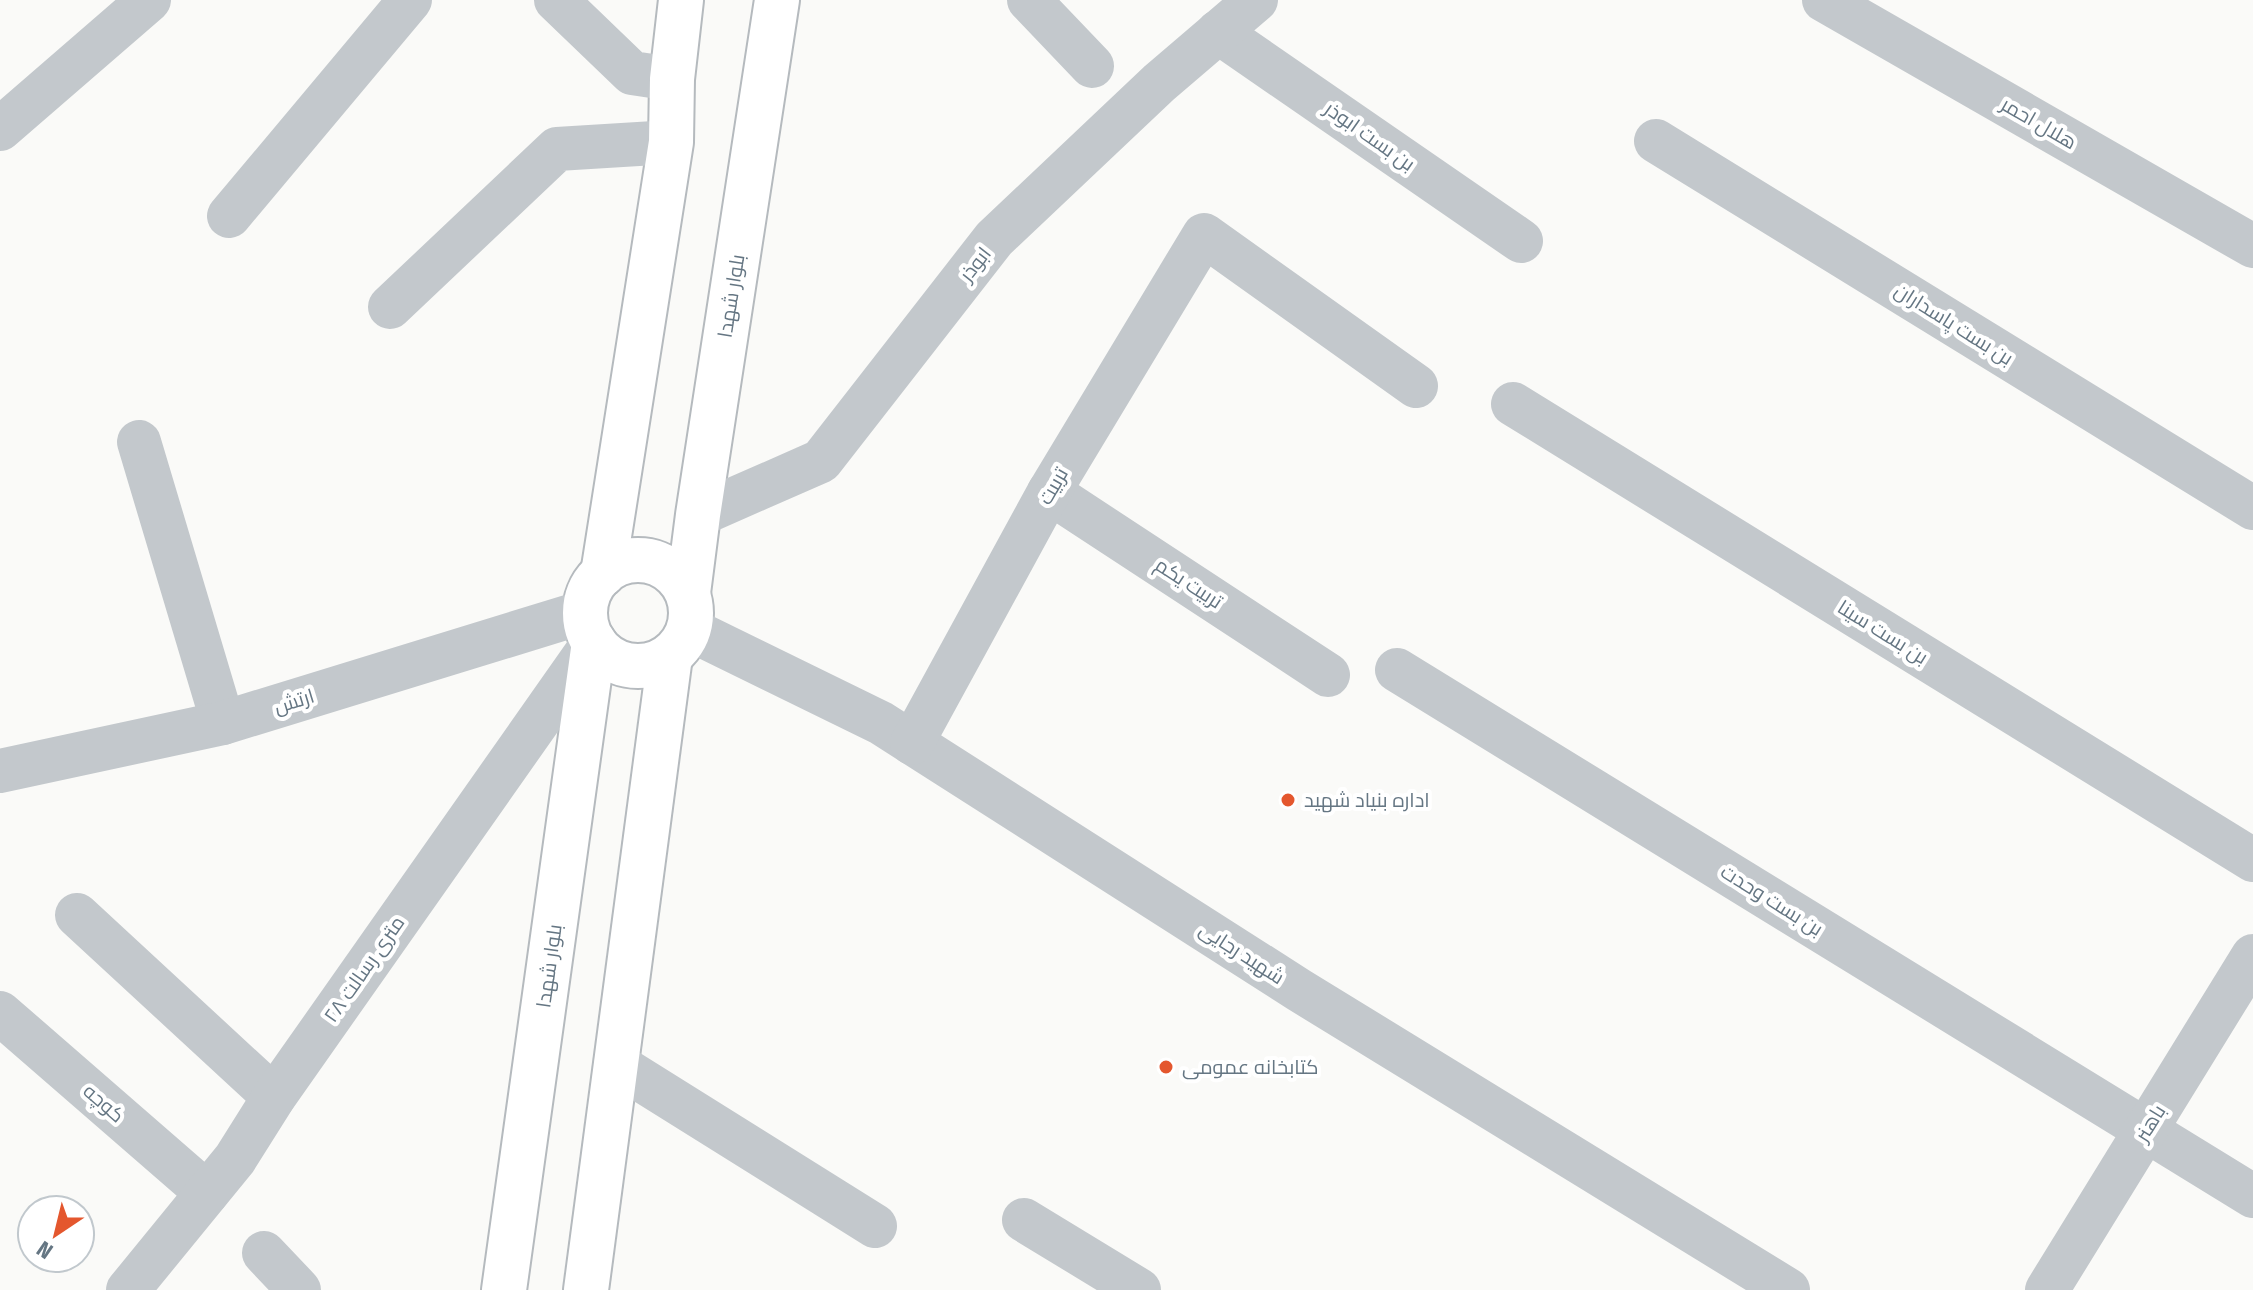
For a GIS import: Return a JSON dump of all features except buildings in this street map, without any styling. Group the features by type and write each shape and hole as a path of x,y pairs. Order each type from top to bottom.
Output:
{"main road":[{"name":"بلوار شهدا","path":"504,1290 594,609 671,142 672,79 681,0"},
{"name":"بلوار شهدا","path":"586,1290 616,1064 777,0"},
{"path":"630,560 648,561 665,567 679,578 682,626 654,664 637,666 620,663 606,654 594,609 613,566 630,560"}],"street":[{"path":"0,129 149,0"},
{"path":"229,216 410,0"},
{"path":"556,0 632,73 672,79"},
{"path":"1029,0 1092,66"},
{"name":"ابوذر","path":"698,515 821,461 994,239 1159,83 1256,0"},
{"name":"هلال احمر","path":"1824,0 2253,246"},
{"name":"بن بست ابوذر","path":"1218,32 1521,241"},
{"name":"بن بست پاسداران","path":"1656,141 2253,508"},
{"path":"390,307 557,149 671,142"},
{"name":"تربیت","path":"912,743 1049,492 1204,235 1416,386"},
{"name":"بن بست سینا","path":"1513,404 2253,860"},
{"path":"139,442 223,723"},
{"name":"تربیت یکم","path":"1049,492 1328,675"},
{"name":"ارتش","path":"0,771 223,723 594,609"},
{"name":"۲۸ متری رسالت","path":"128,1290 235,1159 594,609"},
{"name":"شهید رجایی","path":"682,626 881,723 1299,990 1788,1290"},
{"name":"بن بست وحدت","path":"1397,670 2253,1196"},
{"path":"77,915 274,1097"},
{"name":"باهنر","path":"2047,1290 2253,956"},
{"name":"کوچه","path":"0,1013 207,1193"},
{"path":"616,1064 875,1226"},
{"path":"1024,1220 1139,1290"},
{"path":"264,1253 299,1290"}],"place":[{"name":"اداره بنیاد شهید","path":"1288,800"},
{"name":"کتابخانه عمومی","path":"1166,1067"}]}
